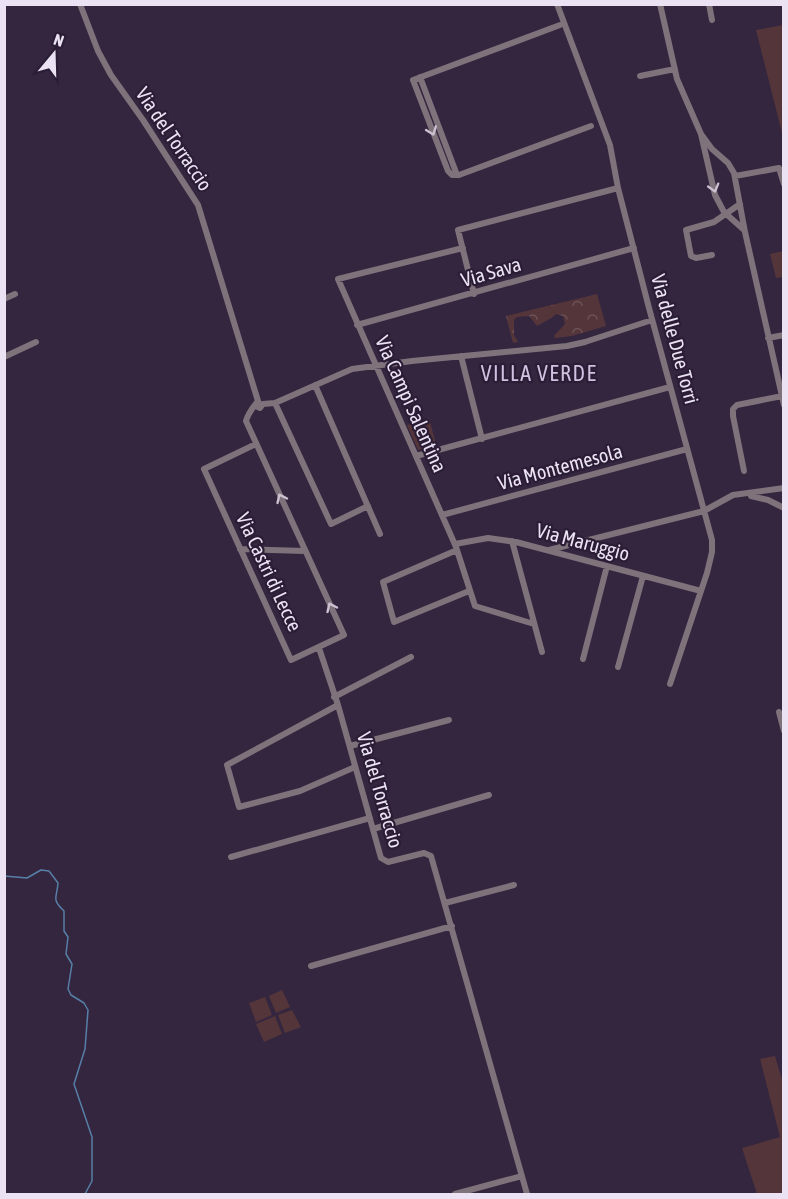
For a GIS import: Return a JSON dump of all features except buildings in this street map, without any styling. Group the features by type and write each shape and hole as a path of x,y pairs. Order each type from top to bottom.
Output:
{"street":[{"name":"Via del Torraccio","path":"80,4 98,51 111,75 198,205 259,404 250,411 246,421 344,635 319,648 338,705 381,858 388,862 424,853 429,854 452,926 527,1194"},
{"name":"Via delle Due Torri","path":"557,4 610,145 618,188 712,548 701,591 670,684"},
{"path":"660,4 680,89 701,134 715,195 725,214 738,223 745,232"},
{"path":"709,4 712,20"},
{"path":"560,25 413,80 448,172 452,175 591,126"},
{"path":"640,76 675,69"},
{"path":"420,77 457,175"},
{"path":"701,134 730,164 735,176 783,405"},
{"path":"708,166 714,159 721,156"},
{"path":"735,176 779,168 783,184"},
{"path":"474,294 458,230 618,188"},
{"path":"712,255 696,258 691,256 686,232 688,228 714,222 740,204"},
{"name":"Via Campi Salentina","path":"463,248 338,279 456,547 475,606 534,624"},
{"name":"Via Sava","path":"357,325 634,248"},
{"path":"4,299 15,294"},
{"path":"259,404 275,403 352,369 567,346 652,320"},
{"path":"768,338 783,335"},
{"path":"4,357 36,342"},
{"path":"461,356 482,439"},
{"path":"315,385 380,534"},
{"path":"416,456 670,387"},
{"path":"744,471 732,415 733,409 738,405 782,396"},
{"path":"275,403 331,524 368,506"},
{"name":"Via Castri di Lecce","path":"256,444 204,469 291,660 319,648"},
{"name":"Via Montemesola","path":"442,515 687,449"},
{"path":"549,550 704,511 729,496 783,489 779,501 783,508"},
{"path":"746,494 768,500 783,508"},
{"name":"Via Maruggio","path":"469,591 394,622 383,582 456,547 488,538 549,550 701,591"},
{"path":"512,541 542,652"},
{"path":"240,549 305,551"},
{"path":"583,658 607,566"},
{"path":"618,667 643,576"},
{"path":"334,697 411,657"},
{"path":"338,705 227,765 239,807 300,791 356,767"},
{"path":"779,712 783,731"},
{"path":"350,746 449,720"},
{"path":"373,829 489,795"},
{"path":"231,857 370,818"},
{"path":"445,903 514,885"},
{"path":"311,966 452,926"},
{"path":"455,1194 522,1176"}],"green space":[{"path":"784,25 783,137 756,30"},
{"path":"783,251 783,277 776,278 770,254"},
{"path":"597,294 606,326 572,336 555,338 554,336 565,324 563,316 556,314 537,326 529,316 517,317 514,320 514,335 518,342 513,343 506,316"},
{"path":"429,418 436,444 418,450 407,425"},
{"path":"282,990 290,1007 276,1013 269,996"},
{"path":"265,997 272,1015 256,1022 249,1003"},
{"path":"292,1010 301,1027 285,1033 278,1015"},
{"path":"275,1016 282,1034 264,1042 256,1024"},
{"path":"775,1056 783,1083 783,1194 757,1194 742,1148 780,1137 760,1059"}],"waterway":[{"path":"4,876 27,878 41,870 49,871 58,883 56,901 64,911 64,931 68,937 66,954 72,964 68,989 71,995 84,1003 88,1010 85,1049 74,1084 92,1137 92,1181 85,1194"}],"district":[{"name":"VILLA VERDE","path":"539,373"}]}
